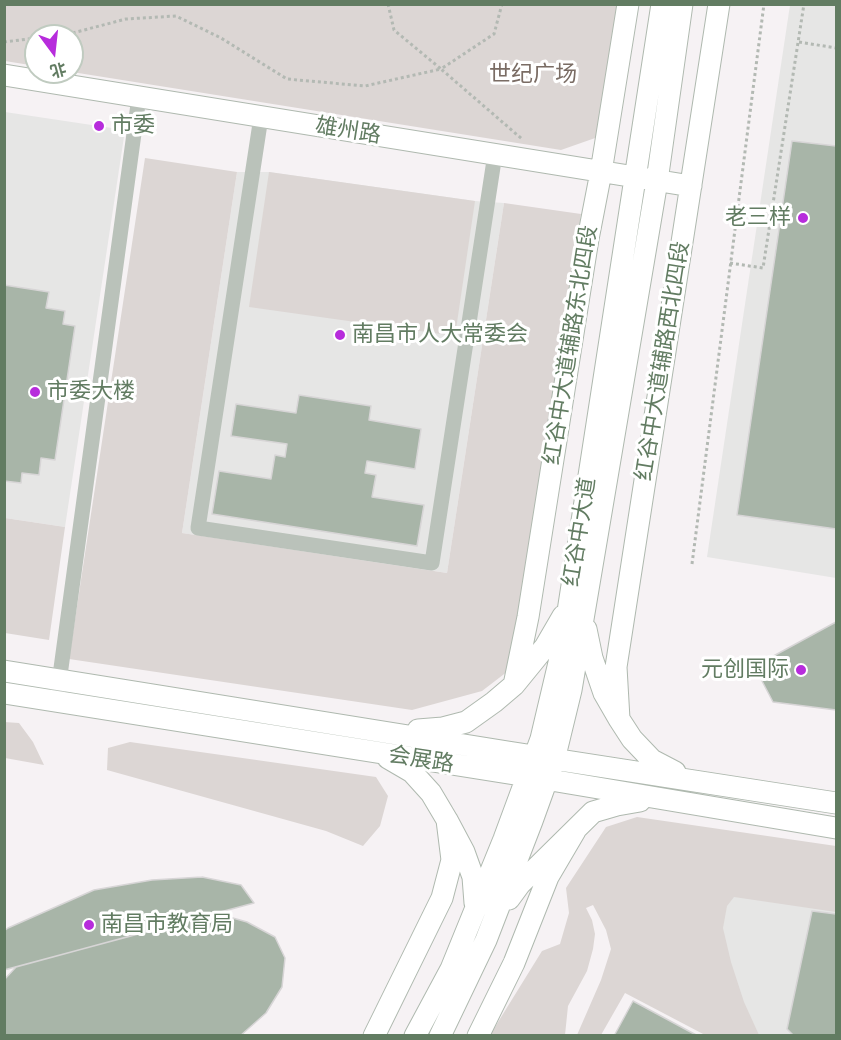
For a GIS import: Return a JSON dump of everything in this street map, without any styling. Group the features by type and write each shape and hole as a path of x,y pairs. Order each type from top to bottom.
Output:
{"main road":[{"name":"红谷中大道辅路东北四段","path":"514,685 528,618 588,238 628,4"},
{"name":"红谷中大道","path":"415,1035 452,969 476,909 541,768 571,690 576,612 635,177 662,4"},
{"name":"红谷中大道","path":"576,612 657,181 682,4"},
{"name":"红谷中大道辅路西北四段","path":"619,718 616,667 719,4"},
{"name":"雄州路","path":"4,75 691,186"},
{"path":"390,733 443,728 466,722 514,685 576,612 604,693 632,739 652,760 692,781"},
{"name":"会展路","path":"4,671 390,733 661,799 837,828"},
{"name":"会展路","path":"4,693 380,753 692,781 837,803"},
{"path":"380,753 412,772 431,793 464,852 473,877 476,909"},
{"name":"红谷中大道","path":"440,1035 493,922 541,768"},
{"path":"493,922 520,884 593,812 617,805 661,799"},
{"path":"374,1035 442,898 452,860 447,820"},
{"path":"478,1035 514,963 548,877 575,831"}],"street":[{"path":"57,701 139,97"},
{"path":"261,117 198,528 432,563 495,154"}],"path":[{"path":"388,4 394,30 521,139"},
{"path":"84,30 126,19 176,16 221,38 286,79 365,86 441,69 494,34 502,4"},
{"path":"692,564 764,4"},
{"path":"730,263 763,268 804,4"},
{"path":"4,42 24,40"},
{"path":"799,42 837,48"}],"shaded area":[{"path":"790,5 836,5 836,578 707,557"},
{"path":"5,112 125,130 65,527 5,518"},
{"path":"237,172 269,172 475,201 504,203 447,573 182,533"},
{"path":"728,882 836,900 836,1035 738,1035 716,926"}],"green space":[{"name":"世纪广场","path":"4,5 617,5 598,137 561,150 84,74 84,24 24,24 24,64 5,61"},
{"path":"145,158 237,172 182,533 447,573 504,203 581,214 512,668 482,691 412,710 69,659"},
{"path":"269,172 475,201 455,336 249,307"},
{"path":"5,518 65,527 49,640 5,633"},
{"path":"4,722 19,723 33,742 44,765 5,758"},
{"path":"130,742 376,777 388,796 380,826 363,846 326,831 107,770 108,748"},
{"path":"637,817 836,846 836,912 734,897 727,906 723,928 731,962 744,1002 759,1035 705,1035 625,993 601,1035 577,1035 601,980 611,949 606,930 593,905 586,908 595,934 593,949 587,971 568,1006 565,1035 490,1035 542,951 560,944 569,913 566,888 606,827"}],"building":[{"path":"792,141 836,146 836,529 737,515"},
{"name":"市委大楼","path":"4,285 49,292 46,308 65,311 63,324 75,326 55,460 41,458 39,475 22,473 21,483 4,481"},
{"name":"南昌市人大常委会","path":"299,395 371,406 369,420 421,429 415,469 367,461 365,473 376,475 372,497 424,505 417,546 212,514 219,471 271,479 275,455 285,457 287,444 231,436 236,404 296,413"},
{"name":"元创国际","path":"836,622 836,710 773,702 762,681 768,659"},
{"path":"202,877 241,885 254,903 4,970 4,931 8,928 94,890 152,880"},
{"path":"812,911 836,914 836,1036 794,1036 787,1029"},
{"path":"215,913 247,922 275,937 285,958 282,987 266,1013 240,1036 4,1036 4,980 16,967"},
{"path":"633,1001 698,1036 614,1036"}],"place":[{"name":"市委","path":"99,126"},
{"name":"老三样","path":"803,218"},
{"name":"南昌市人大常委会","path":"340,335"},
{"name":"市委大楼","path":"35,392"},
{"name":"元创国际","path":"801,670"},
{"name":"南昌市教育局","path":"89,925"}]}
